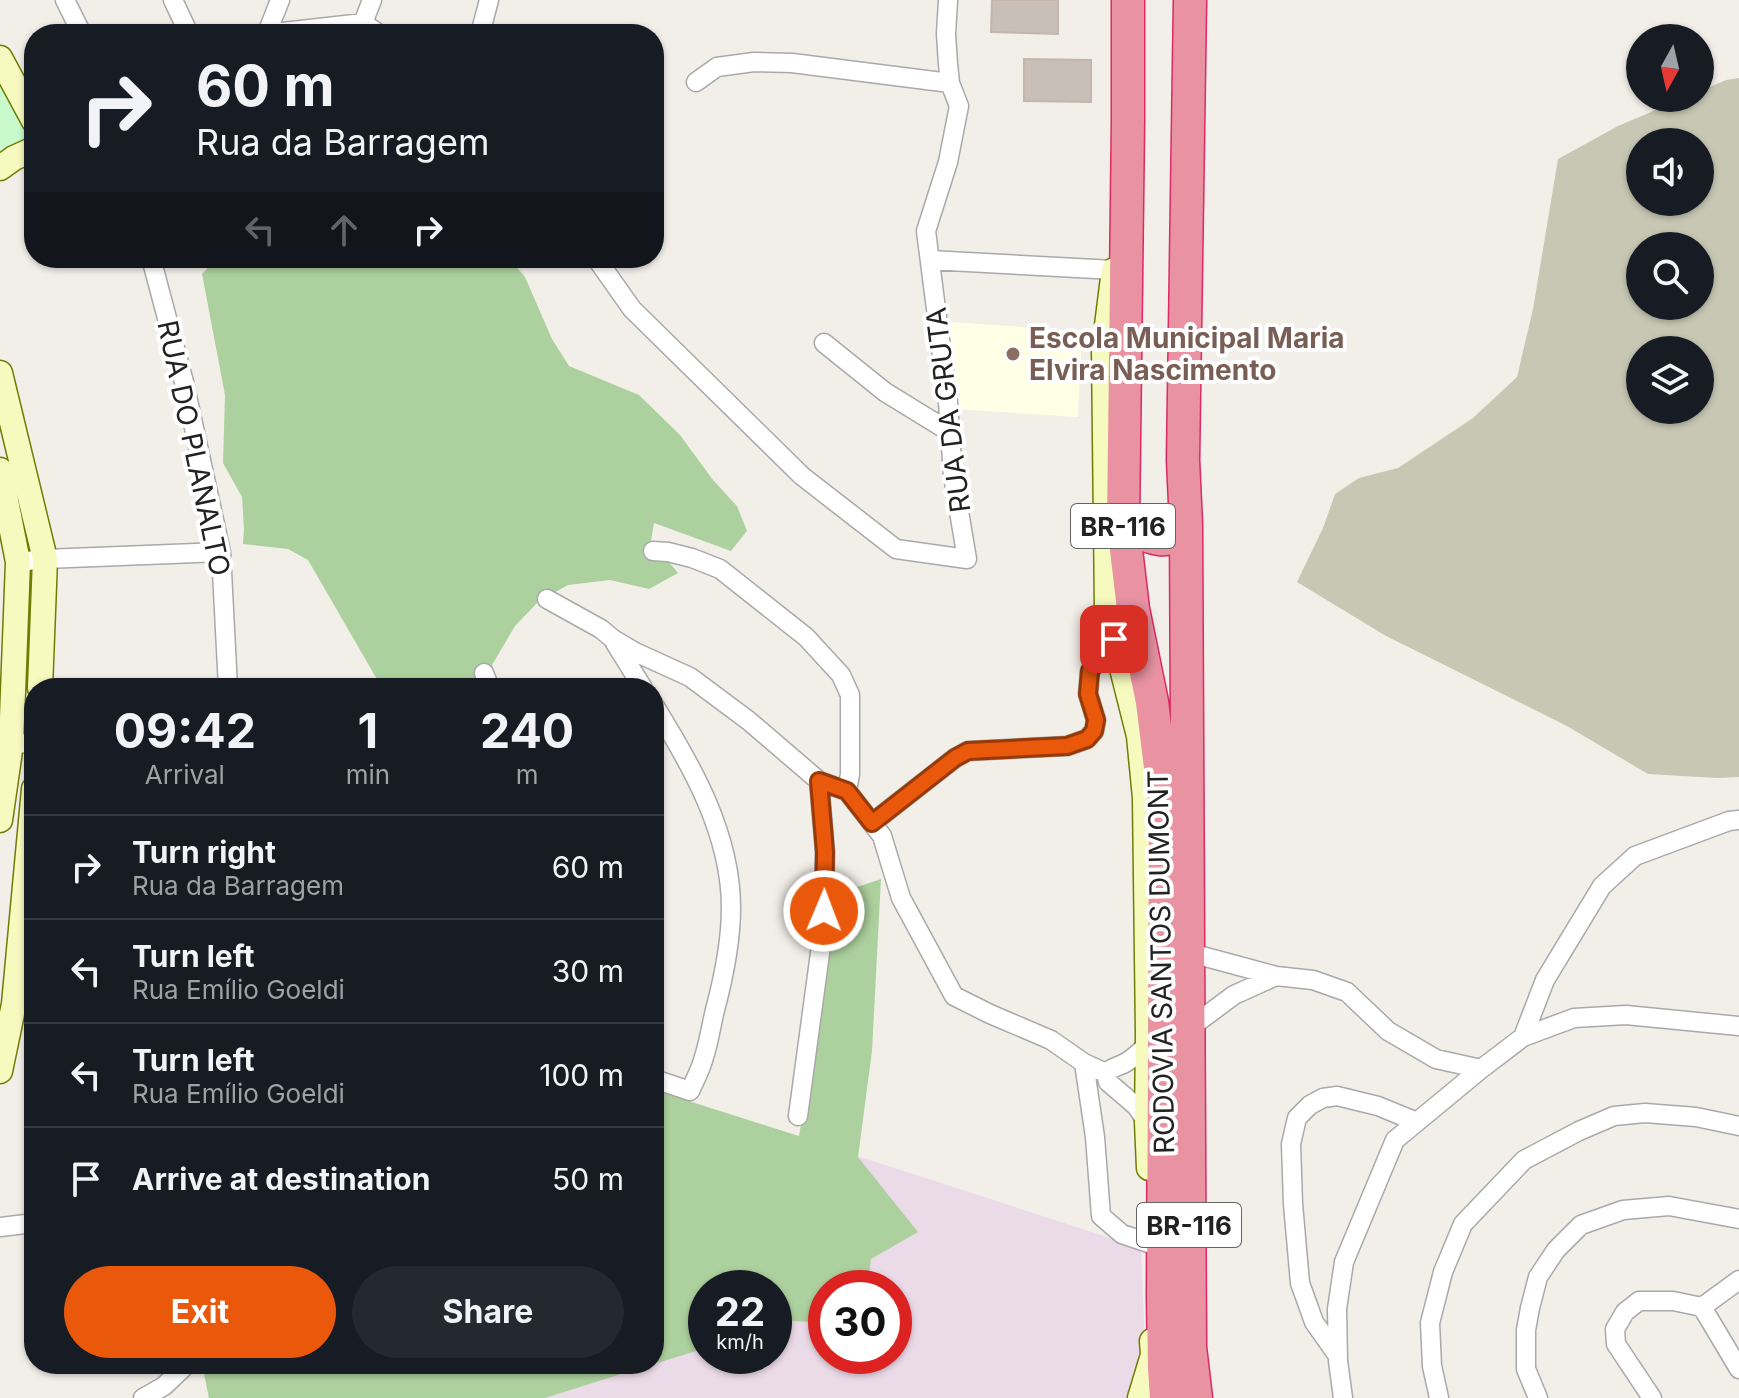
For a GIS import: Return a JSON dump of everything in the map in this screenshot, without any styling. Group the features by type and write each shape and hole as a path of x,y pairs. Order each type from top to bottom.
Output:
{"highway":[{"name":"RODOVIA SANTOS DUMONT","path":"1128,0 1128,121 1117,510 1152,702 1165,808 1158,1247 1166,1398"},
{"name":"RODOVIA SANTOS DUMONT","path":"1190,0 1183,460 1186,524 1190,1347 1196,1398"},
{"path":"1117,510 1149,537 1166,540 1181,532 1186,524"},
{"path":"1114,639 1125,630 1133,609"}],"street":[{"path":"65,0 77,24"},
{"path":"173,0 184,24"},
{"path":"270,24 280,0"},
{"path":"354,24 363,23 372,0"},
{"path":"483,24 489,0"},
{"name":"RUA DA GRUTA","path":"603,268 632,309 802,476 896,549 967,559 953,476 948,402 926,231 948,162 959,106 950,83 946,34 948,0"},
{"path":"1112,0 1114,270 1104,349 1117,510 1107,609 1139,736 1145,798 1147,1122 1158,1247 1153,1355 1140,1398"},
{"path":"0,58 24,102"},
{"path":"696,82 717,67 754,62 792,63 950,83"},
{"path":"0,168 24,154"},
{"path":"930,260 1114,270"},
{"name":"RUA DO PLANALTO","path":"154,268 184,382 221,552 227,678"},
{"path":"824,343 885,392 950,432"},
{"path":"0,373 45,559 40,678"},
{"path":"0,470 18,562 15,744 0,820"},
{"path":"653,551 692,558 720,569 806,637 841,675 850,695 850,774 847,791"},
{"path":"18,562 221,552"},
{"path":"547,599 635,652 690,677 749,721 819,781 847,791 882,836 901,898 954,996 1051,1040 1084,1063 1106,1073"},
{"path":"613,639 637,678"},
{"path":"872,823 968,751 1067,746 1087,739 1094,731 1096,720 1088,694 1090,671 1114,639"},
{"path":"664,721 707,801 719,837 731,905 726,968 704,1059 690,1091 664,1082"},
{"path":"798,1116 823,931 825,852 819,781"},
{"path":"1523,1037 1545,980 1602,886 1635,856 1739,820"},
{"path":"0,1071 14,1004 24,896"},
{"path":"1187,952 1276,976 1313,980 1347,992 1388,1031 1436,1059 1481,1069"},
{"path":"1187,1030 1234,995 1276,976"},
{"path":"1343,1398 1337,1309 1344,1262 1395,1140 1523,1037 1574,1018 1626,1015 1739,1026"},
{"path":"1106,1073 1110,1068 1127,1062 1148,1044"},
{"path":"1084,1063 1095,1137 1101,1216 1122,1234 1158,1247"},
{"path":"1106,1073 1108,1082 1136,1106 1147,1122"},
{"path":"1338,1356 1314,1322 1300,1283 1291,1144 1297,1118 1310,1105 1323,1098 1337,1096 1378,1106 1417,1122"},
{"path":"1439,1398 1432,1366 1430,1323 1443,1272 1463,1224 1524,1160 1614,1116 1645,1113 1696,1117 1739,1126"},
{"path":"1538,1398 1526,1369 1526,1330 1530,1308 1538,1277 1556,1250 1581,1225 1623,1210 1669,1206 1739,1219"},
{"path":"0,1227 24,1224"},
{"path":"1702,1307 1739,1280"},
{"path":"1652,1398 1616,1344 1615,1329 1625,1312 1639,1301 1673,1301 1702,1307 1739,1369"},
{"path":"143,1398 164,1386 174,1374"}],"shaded area":[{"path":"1739,78 1739,777 1717,778 1648,774 1567,726 1386,636 1297,582 1323,528 1335,494 1359,478 1398,468 1473,418 1517,377 1533,309 1558,159 1651,112 1714,112 1714,85"},
{"name":"Escola Municipal Maria Elvira Nascimento","path":"937,321 1082,331 1078,417 955,409"},
{"path":"664,1093 1141,1248 1145,1345 1151,1398 209,1398 204,1374 664,1374"}],"green space":[{"path":"0,77 24,119 24,140 0,151"},
{"path":"208,268 517,268 525,277 552,339 569,366 639,395 680,435 713,480 737,506 747,531 731,551 654,523 651,541 678,573 649,589 610,580 568,585 539,601 515,626 492,665 493,678 376,678 308,560 288,549 243,544 242,497 223,463 225,395 202,274"},
{"path":"881,879 872,1051 858,1157 918,1232 871,1259 869,1270 808,1270 808,1322 792,1321 792,1270 688,1270 688,1354 664,1361 664,1093 799,1136 840,893"},
{"path":"204,1374 621,1374 545,1398 209,1398"}],"building":[{"path":"992,0 1058,0 1058,34 991,32"},
{"path":"1024,59 1091,60 1091,102 1024,101"}],"place":[{"name":"Escola Municipal Maria Elvira Nascimento","path":"1013,354"}],"route":[{"path":"824,911 825,852 819,781 847,791 872,823 968,751 1067,746 1087,739 1094,731 1096,720 1088,694 1090,671 1114,639"}]}
